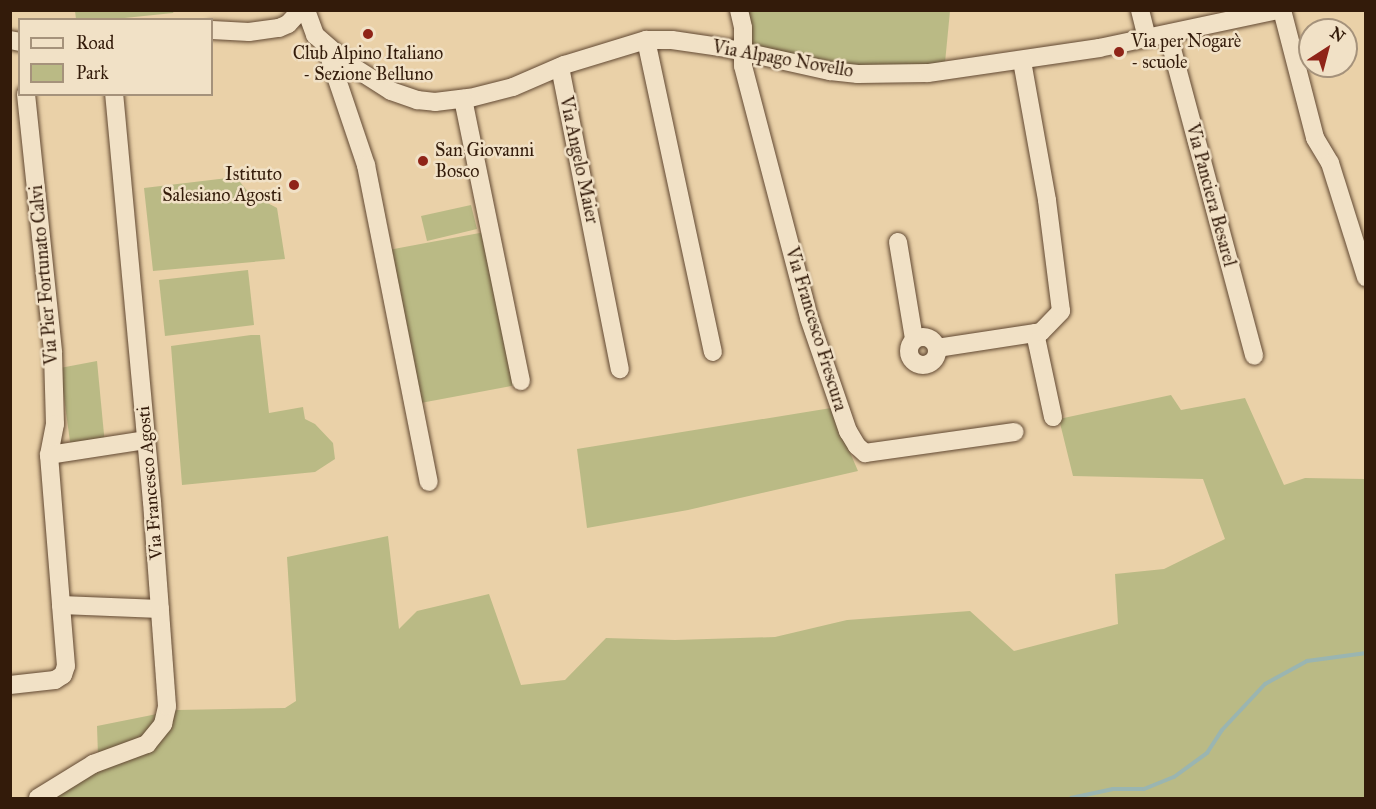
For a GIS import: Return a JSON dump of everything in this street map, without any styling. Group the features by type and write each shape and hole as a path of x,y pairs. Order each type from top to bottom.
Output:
{"street":[{"name":"Via Francesco Frescura","path":"740,10 743,28 741,52 809,318 848,431 857,446 865,453 1015,432"},
{"path":"1140,10 1147,38"},
{"name":"Via Alpago Novello","path":"311,25 373,82 417,100 435,102 463,99 513,87 560,67 646,40 672,40 830,71 858,74 928,73 1023,61 1099,48 1168,34 1244,14 1280,10"},
{"path":"1280,10 1315,138 1330,163 1365,277"},
{"path":"279,28 294,19 311,25 366,165 429,482"},
{"path":"213,30 249,32 311,25"},
{"name":"Via Panciera Besarel","path":"1168,34 1254,356"},
{"path":"646,40 713,352"},
{"path":"898,242 914,339 928,338 937,348 1041,332 1061,311 1047,200 1023,61"},
{"name":"Via Angelo Maier","path":"560,67 620,369"},
{"name":"Via Pier Fortunato Calvi","path":"10,685 55,680 63,675 66,666 49,455 55,424 53,352 26,96"},
{"name":"Via Francesco Agosti","path":"38,798 93,764 138,749 153,738 165,715 167,697 114,96"},
{"path":"463,99 521,381"},
{"path":"1035,333 1053,417"},
{"path":"49,455 146,440"},
{"path":"60,605 160,609"}],"green space":[{"path":"75,10 174,11 173,13 124,18 76,18"},
{"path":"738,11 950,11 944,73 868,71 745,49"},
{"path":"236,177 249,193 277,208 285,259 153,271 144,188"},
{"path":"471,205 477,229 427,241 421,216"},
{"path":"485,232 516,385 410,405 383,251"},
{"path":"248,270 254,325 165,336 159,280"},
{"path":"260,335 269,413 303,407 305,419 315,424 333,443 335,459 315,472 182,485 171,346"},
{"path":"97,361 105,445 71,449 60,368"},
{"path":"1171,395 1181,410 1245,398 1284,485 1305,478 1365,479 1365,798 38,798 81,769 77,763 98,756 97,726 177,710 285,708 296,701 287,557 388,536 399,629 417,611 489,594 521,685 565,680 606,638 675,640 775,637 847,620 970,611 1014,651 1118,624 1115,574 1164,569 1225,539 1203,479 1073,476 1059,419"},
{"path":"831,408 858,471 688,510 587,528 577,449"}],"waterway":[{"path":"1071,798 1113,789 1144,789 1174,777 1207,753 1222,730 1265,684 1307,661 1366,653"}],"place":[{"name":"Club Alpino Italiano - Sezione Belluno","path":"368,34"},
{"name":"Via per Nogarè - scuole","path":"1119,52"},
{"name":"San Giovanni Bosco","path":"423,161"},
{"name":"Istituto Salesiano Agosti","path":"294,185"}]}
